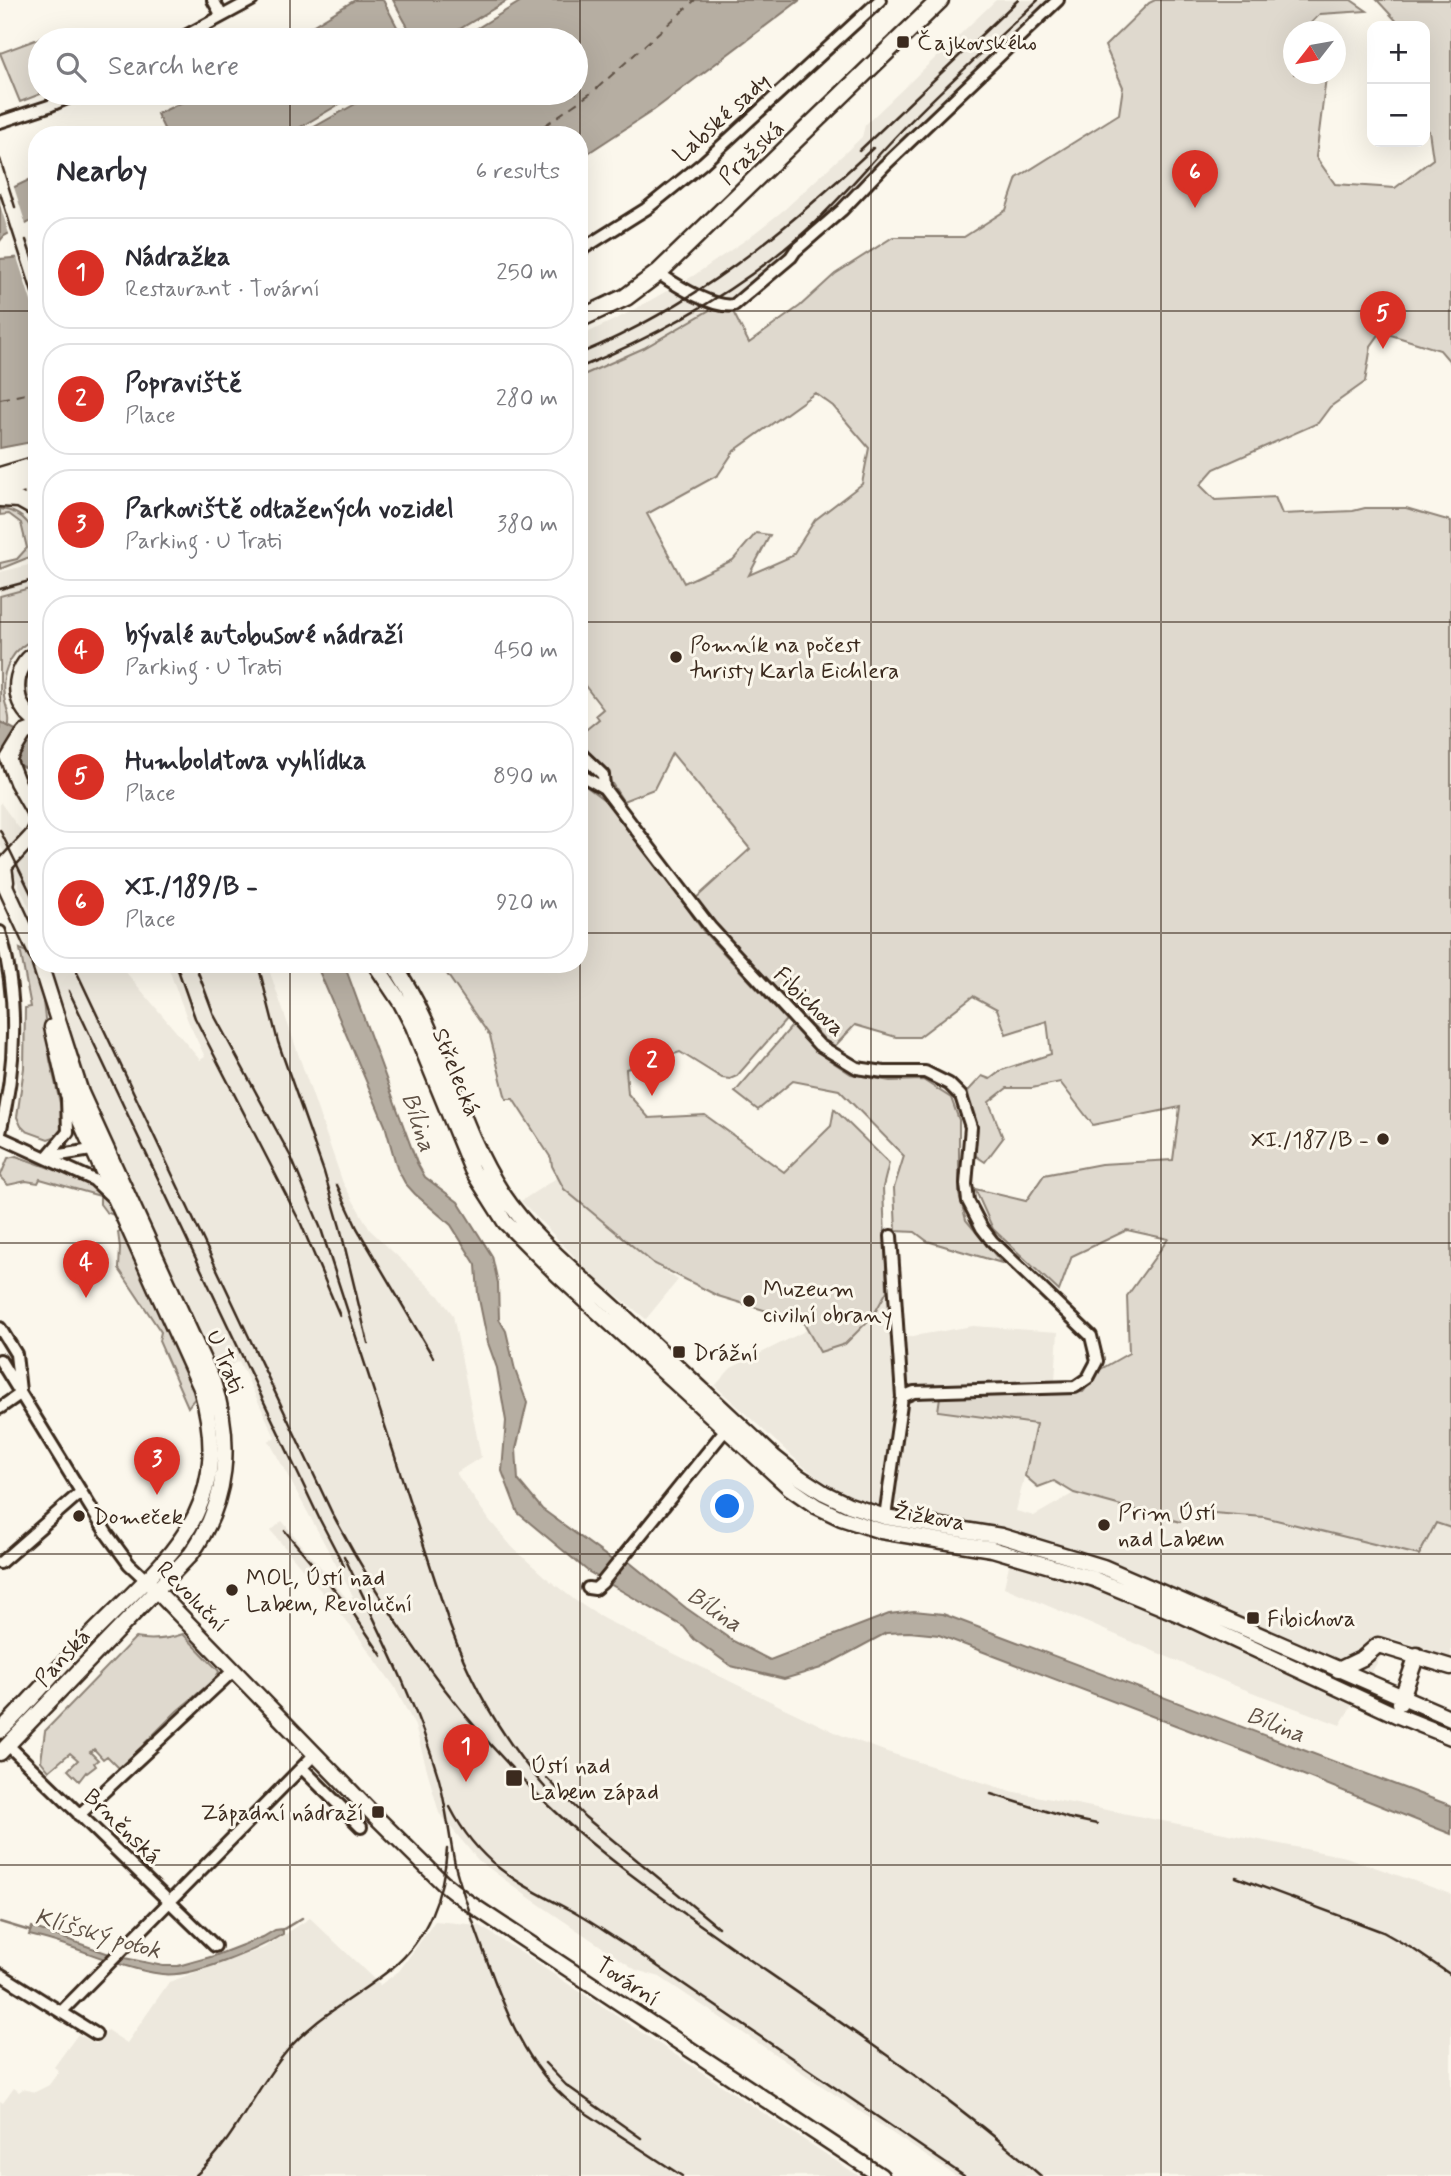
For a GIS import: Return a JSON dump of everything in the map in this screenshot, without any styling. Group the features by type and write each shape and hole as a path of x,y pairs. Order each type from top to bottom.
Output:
{"main road":[{"name":"Pražská","path":"588,315 626,297 658,274 940,0"},
{"path":"0,476 28,474"},
{"path":"0,490 28,477"}],"street":[{"path":"213,0 222,16"},
{"path":"200,28 252,0"},
{"name":"Labské sady","path":"588,245 646,209 694,171 880,0"},
{"path":"658,274 716,303 727,306 734,304 842,210 884,166 1058,0"},
{"path":"0,122 51,105"},
{"path":"0,499 19,500 28,506"},
{"path":"28,660 21,666 16,685 18,734 3,763 28,801"},
{"path":"18,698 28,714"},
{"path":"18,734 28,731"},
{"name":"Fibichova","path":"588,761 603,775 604,788"},
{"name":"Fibichova","path":"588,779 604,788 711,928 819,1045 857,1068 884,1072 925,1072 949,1084 961,1096 971,1126 966,1184 968,1202 992,1241 1091,1336 1095,1348 1097,1361 1088,1378 1075,1387 914,1392 902,1397"},
{"path":"8,890 4,866 28,840"},
{"path":"0,875 28,935"},
{"path":"0,932 10,988 13,1047 10,1094 0,1135"},
{"name":"U Trati","path":"41,973 67,1092 68,1132 47,1157"},
{"name":"U Trati","path":"42,973 115,1200 197,1378 208,1415 208,1480 196,1518 179,1545 146,1580"},
{"name":"Střelecká","path":"381,973 413,1026 472,1170 496,1197"},
{"name":"Střelecká","path":"399,973 426,1020 496,1197"},
{"name":"U Trati","path":"67,1092 206,1367 218,1397 223,1423 224,1473 213,1518 191,1554 158,1591"},
{"name":"U Trati","path":"0,1135 94,1180 115,1200"},
{"path":"47,1157 98,1149"},
{"name":"Žižkova","path":"496,1197 525,1244 729,1424 790,1488 816,1506 841,1518 881,1531 992,1549 1094,1579 1181,1615 1396,1715 1451,1737"},
{"path":"885,1517 902,1397 891,1236"},
{"name":"Revoluční","path":"0,1328 16,1354 20,1394"},
{"name":"Revoluční","path":"0,1360 129,1564 365,1806"},
{"path":"0,1408 20,1394"},
{"path":"587,1588 595,1589 602,1583 729,1424"},
{"name":"Žižkova","path":"729,1424 807,1483 849,1505 885,1517 1001,1536 1066,1554 1152,1588 1451,1718"},
{"path":"0,1563 81,1492"},
{"name":"Panská","path":"0,1731 146,1580"},
{"name":"Panská","path":"3,1745 158,1591"},
{"path":"1338,1670 1363,1658 1378,1644 1451,1667"},
{"path":"1396,1715 1417,1655"},
{"path":"79,1815 234,1670"},
{"name":"Brněnská","path":"3,1745 215,1946"},
{"path":"61,2012 316,1754"},
{"path":"302,1768 360,1827"},
{"name":"Tovární","path":"365,1806 443,1883 466,1901 881,2176"},
{"path":"0,1974 96,2034"}],"shaded area":[{"path":"355,0 383,0 398,28 309,28"},
{"path":"393,0 508,0 462,28 408,28"},
{"path":"523,0 800,0 654,110 588,153 588,126 316,126 354,105 588,105 588,28 478,28"},
{"path":"996,0 1050,0 894,150 840,206 740,292 684,327 588,373 588,333 693,276 747,239 785,209 862,137 865,125"},
{"path":"1155,0 1351,0 1367,11 1320,14 1313,21 1283,21 1283,84 1325,84 1316,157 1335,184 1395,188 1433,159 1430,138 1430,21 1396,21 1377,0 1451,0 1451,363 1440,350 1381,332 1371,346 1365,382 1330,407 1318,423 1214,469 1200,485 1215,500 1275,497 1282,514 1406,508 1451,521 1451,1528 1436,1523 1419,1555 1264,1517 1188,1511 1180,1522 1074,1493 1054,1481 1038,1487 1025,1476 1036,1424 938,1411 940,1397 1083,1392 1101,1369 1129,1353 1127,1296 1168,1239 1127,1230 1072,1256 1059,1291 993,1229 975,1189 1026,1201 1044,1175 1101,1164 1173,1160 1180,1107 1093,1125 1060,1082 1032,1088 1007,1088 989,1102 1003,1138 985,1162 973,1154 968,1091 982,1076 990,1079 1002,1070 1051,1054 1047,1021 1006,1034 997,1009 973,996 919,1037 896,1037 855,1025 835,1046 825,1040 715,924 695,899 750,849 672,753 654,789 623,801 606,774 588,753 588,728 599,719 596,715 603,709 588,690 588,373 644,348 727,300 749,343 800,306 835,274 893,237 964,237 1006,210 1017,178 1119,114 1123,87 1105,46","holes":["815,393 833,406 869,448 862,484 815,520 792,556 749,575 770,535 756,533 733,560 684,583 647,514 718,475 734,451"]},
{"path":"28,43 28,99 20,102 0,53"},
{"path":"176,105 338,105 302,126 163,126 157,114"},
{"path":"28,180 28,223 0,241 0,194"},
{"path":"28,257 28,443 0,448 0,259"},
{"path":"0,509 16,513 28,523 28,558 0,569 0,563 17,559 27,548 21,523 9,514 0,515"},
{"path":"28,565 28,590 0,598 0,572"},
{"path":"28,588 28,643 15,653 4,677 8,728 0,722 0,596"},
{"path":"28,677 28,698 26,694"},
{"path":"0,722 28,736 28,769 0,758"},
{"path":"588,788 619,811 704,932 786,1020 737,1076 722,1078 680,1052 626,1069 628,1094 649,1118 705,1115 784,1172 831,1126 834,1109 889,1163 883,1187 887,1291 873,1316 845,1344 820,1352 803,1322 718,1296 653,1263 564,1189 552,1166 551,1158 513,1099 506,1099 490,1036 446,973 588,973"},
{"path":"0,802 28,841 28,905 0,844"},
{"path":"20,949 28,953 28,973 38,973 40,977 50,1060 64,1120 60,1135 48,1139 26,1131 17,1117 24,1068 25,1008 31,1007"},
{"path":"53,973 127,973 200,1060 205,1057 170,973 270,973 343,1183 370,1230 438,1295 453,1315 481,1457 456,1473 513,1548 576,1601 604,1619 782,1707 841,1735 887,1752 1010,1791 1346,1857 1451,1894 1451,2176 956,2176 660,1977 636,1970 478,1860 439,1813 415,1726 394,1686 356,1633 271,1531 282,1521 347,1599 353,1596 269,1441 275,1437 239,1361 225,1368 214,1369 91,1102"},
{"path":"320,973 347,973 417,1163 425,1177 458,1202 492,1256 498,1283 499,1319 506,1331 515,1370 527,1403 516,1449 518,1480 542,1509 612,1560 629,1562 686,1608 733,1641 770,1660 889,1614 914,1611 943,1614 1449,1805 1451,1834 1246,1752 939,1635 886,1633 821,1668 784,1679 731,1666 694,1639 684,1627 589,1572 518,1513 502,1471 506,1421 497,1368 488,1343 478,1294 476,1265 451,1225 405,1183 397,1168 385,1125"},
{"path":"792,1026 822,1055 851,1074 890,1081 923,1080 951,1098 959,1120 959,1194 966,1220 1002,1263 927,1241 915,1232 896,1231 894,1188 904,1156 839,1090 793,1081 758,1110 735,1092"},
{"path":"16,1156 95,1184 107,1197 116,1216 106,1212 100,1204 100,1196 40,1179 38,1183 26,1181 8,1185 0,1177 8,1158"},
{"path":"558,1177 564,1189 653,1263 678,1280 646,1319 594,1277 521,1201"},
{"path":"122,1230 195,1388 195,1398 188,1407 159,1341 161,1332 119,1269 118,1232"},
{"path":"892,1290 895,1339 973,1326 1058,1332 1055,1381 1046,1384 941,1386 938,1411 1037,1424 1016,1511 1034,1516 1074,1493 1180,1522 1188,1511 1264,1517 1418,1555 1436,1523 1451,1528 1451,1658 1392,1638 1340,1725 1233,1685 1004,1587 1017,1530 873,1506 829,1485 803,1466 715,1386 731,1368 807,1330 820,1352 887,1291"},
{"path":"183,1634 218,1670 214,1680 177,1711 121,1770 107,1756 103,1759 94,1749 90,1752 98,1760 94,1763 96,1766 86,1772 79,1781 68,1770 78,1760 70,1753 49,1771 41,1761 45,1731 135,1638 171,1638"},
{"path":"310,1918 380,1985 399,1971 435,1921 479,1925 859,2176 0,2176 0,2101 3,2103 14,2088 19,2092 23,2089 35,2092 49,2085 59,2071 54,2067 78,2034 96,2044 107,2030 127,2043 169,1982 264,1948"},
{"path":"32,1927 115,1956 163,1966 178,1966 214,1956 275,1930 283,1929 283,1934 241,1955 207,1967 190,1972 162,1974 128,1967 29,1935"}],"pier":[{"path":"13,184 27,228 10,237 0,205 0,190"},
{"path":"28,253 28,292 16,254"}],"waterway":[{"name":"Klíšský potok","path":"282,1930 302,1918"},
{"name":"Klíšský potok","path":"0,1922 30,1931"}],"ferry route":[{"path":"588,95 695,0"},
{"path":"544,126 574,105"},
{"path":"0,399 28,394"}],"railway":[{"path":"859,151 1018,0"},
{"path":"588,364 696,310 776,256 827,211 917,115 1038,0"},
{"path":"588,350 661,314 735,265 806,209 873,148"},
{"path":"0,159 15,207"},
{"path":"0,193 28,280"},
{"path":"26,240 28,246"},
{"path":"0,589 28,581"},
{"path":"0,830 28,888"},
{"path":"77,973 332,1513 409,1640 468,1719 535,1792 615,1862 900,2065 972,2119 1041,2176"},
{"path":"179,973 195,1018 301,1224 340,1316"},
{"path":"198,973 214,1015 291,1157 321,1229 459,1649 504,1735 549,1792"},
{"path":"260,973 278,1042 324,1172 368,1343"},
{"path":"69,991 344,1566"},
{"path":"337,1185 357,1228 433,1357"},
{"path":"285,1531 351,1610 382,1656"},
{"path":"344,1556 395,1664 429,1747 441,1787 462,1891 500,1996 518,2036 541,2072 572,2104 682,2176"},
{"path":"547,1778 585,1817 718,1927"},
{"path":"991,1794 1068,1818 1097,1824"},
{"path":"450,1807 473,1842 515,1879 628,1946 964,2176"},
{"path":"195,2176 221,2148 275,2066 298,2039 392,1968 415,1944 438,1899 447,1849"},
{"path":"1236,1877 1383,1932 1451,1975"},
{"path":"545,2063 566,2085 641,2138"}],"place":[{"name":"Čajkovského","path":"903,42"},
{"name":"XI./189/B -","path":"1195,208"},
{"name":"Humboldtova vyhlídka","path":"1383,349"},
{"name":"Pomník na počest turisty Karla Eichlera","path":"676,657"},
{"name":"Popraviště","path":"652,1096"},
{"name":"XI./187/B -","path":"1383,1139"},
{"name":"bývalé autobusové nádraží","path":"86,1298"},
{"name":"Muzeum civilní obrany","path":"749,1301"},
{"name":"Drážní","path":"679,1352"},
{"name":"Parkoviště odtažených vozidel","path":"157,1495"},
{"name":"Domeček","path":"79,1516"},
{"name":"Prim Ústí nad Labem","path":"1104,1525"},
{"name":"MOL, Ústí nad Labem, Revoluční","path":"232,1590"},
{"name":"Fibichova","path":"1253,1618"},
{"name":"Ústí nad Labem západ","path":"514,1778"},
{"name":"Nádražka","path":"466,1782"},
{"name":"Západní nádraží","path":"378,1812"}],"water label":[{"name":"Bílina","path":"419,1122"},
{"name":"Bílina","path":"715,1609"},
{"name":"Bílina","path":"1276,1724"}]}
